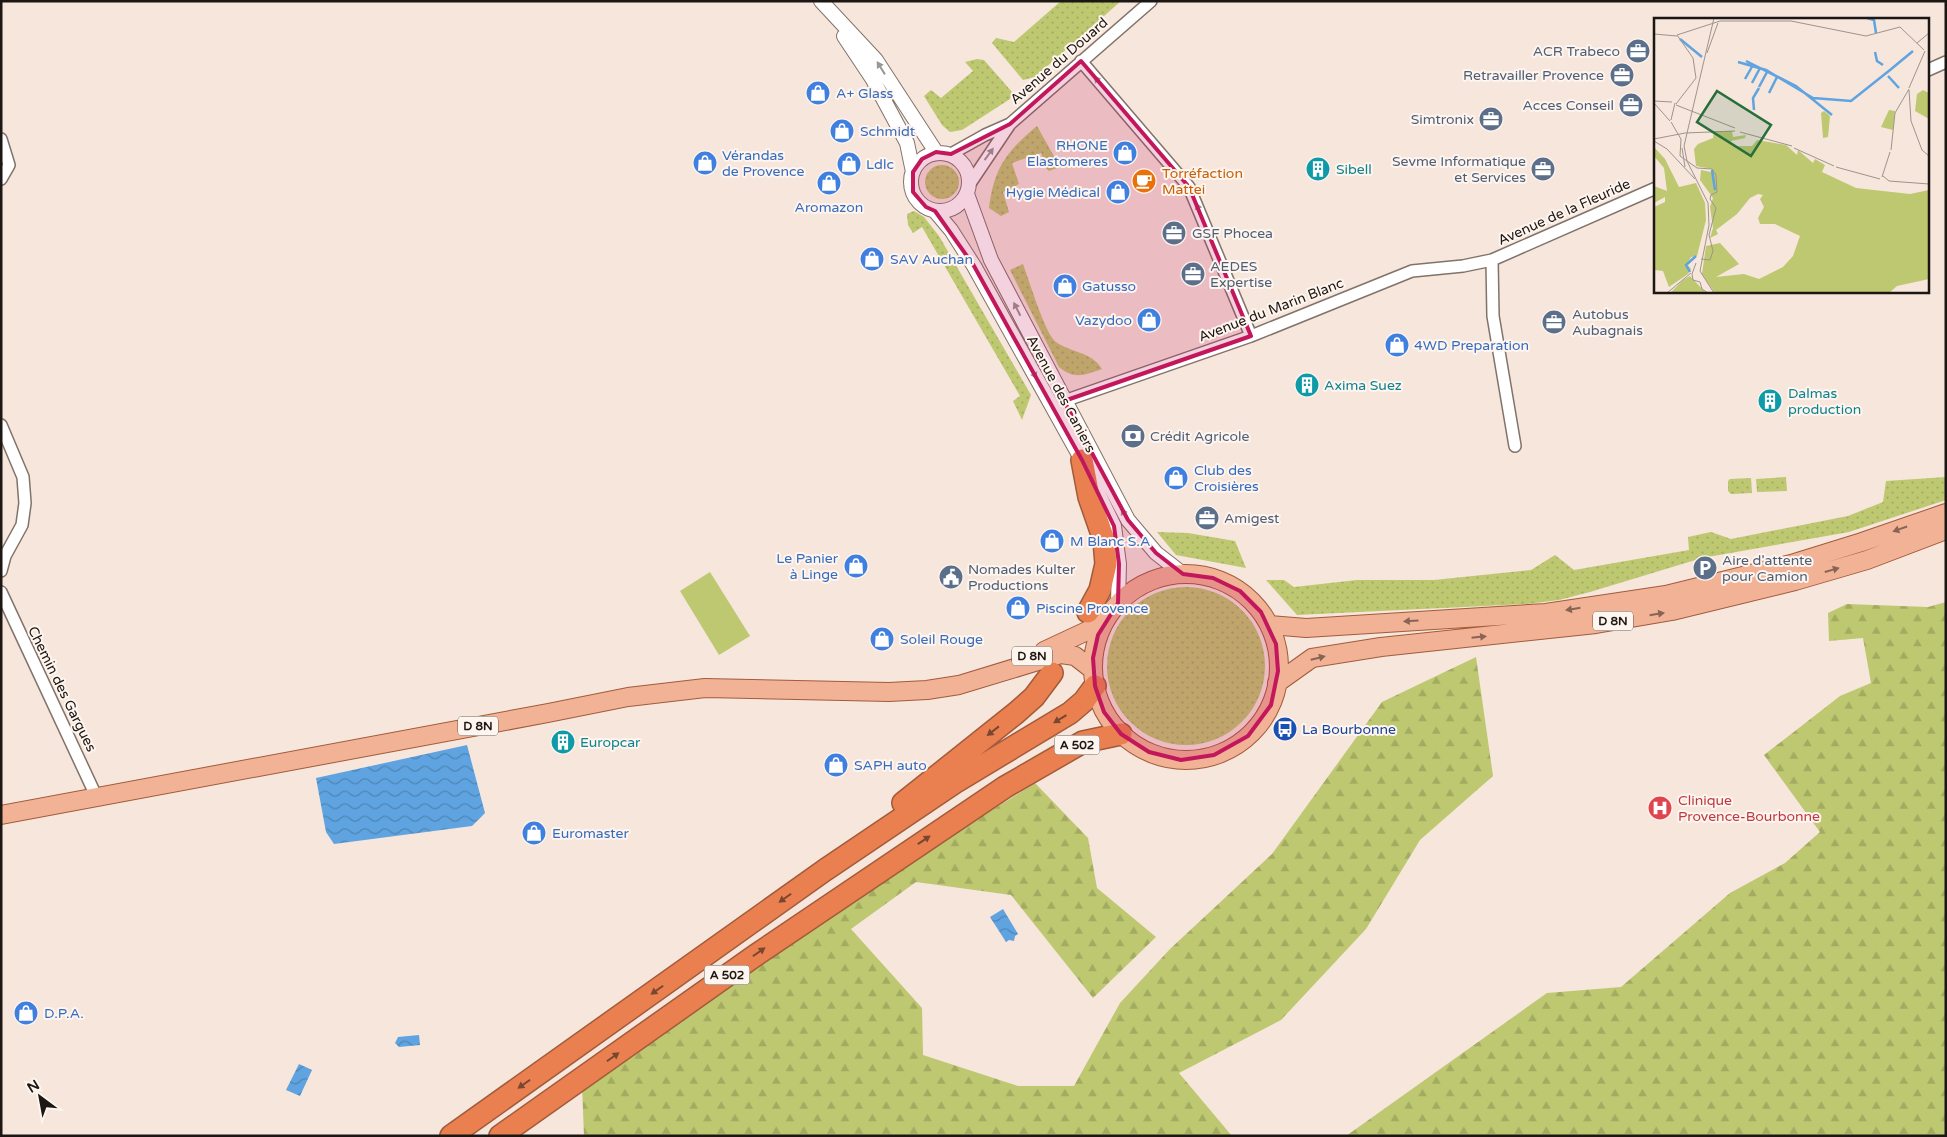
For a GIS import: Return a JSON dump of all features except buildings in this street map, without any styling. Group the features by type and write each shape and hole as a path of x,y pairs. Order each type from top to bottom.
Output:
{"highway":[{"path":"1082,460 1089,497 1104,540 1106,564 1096,618"},
{"path":"825,870 862,835 1016,713 1034,697 1052,673"},
{"name":"A 502","path":"452,1136 825,870 954,783 1070,712 1084,701 1094,678"},
{"name":"A 502","path":"500,1136 764,949 1005,786 1083,742 1121,734"}],"main road":[{"name":"D 8N","path":"1269,626 1306,628 1546,613 1666,595 1791,564 1946,513"},
{"name":"D 8N","path":"1277,684 1312,658 1381,647 1596,624 1672,612 1867,560 1946,530"},
{"path":"1183,574 1213,578 1227,584 1251,601 1261,612 1269,626 1276,644 1279,664 1277,684 1271,704 1261,722 1248,736 1232,748 1214,755 1198,759 1181,760 1165,758 1149,752 1121,734 1104,712 1094,678 1096,618 1129,594 1155,580 1183,574"},
{"name":"D 8N","path":"959,685 1061,644 1096,618"},
{"name":"D 8N","path":"1,815 539,715 628,696 705,688 889,692 927,690 959,685 1061,654 1075,656 1094,678"}],"street":[{"name":"Avenue du Douard","path":"968,190 1010,124 1152,1"},
{"path":"823,4 876,60 936,152"},
{"path":"823,4 872,78 906,143 912,172 911,182 915,196 926,207 945,211 954,208 961,202 968,190 969,178 966,166 951,154 936,152 922,159 912,172"},
{"path":"1081,61 1189,187 1250,336"},
{"path":"1930,69 1946,62"},
{"name":"Avenue du Douard","path":"951,154 985,135 1010,124"},
{"path":"1,139 9,165 1,178"},
{"name":"Avenue de la Fleuride","path":"1515,446 1493,316 1492,260 1654,189"},
{"name":"Avenue des Caniers","path":"968,190 991,260 1128,520 1156,553 1183,574"},
{"name":"Avenue des Caniers","path":"935,210 951,230 974,266 1082,460 1114,526 1119,564 1118,603"},
{"name":"Avenue du Marin Blanc","path":"1064,401 1250,336 1412,271 1463,266 1492,260"},
{"path":"1,425 23,477 25,503 22,525 5,556 1,571"},
{"name":"Chemin des Gargues","path":"1,592 98,798"}],"highlighted area":[{"path":"1081,61 1189,187 1251,336 1064,401 1128,520 1156,553 1183,574 1213,578 1240,591 1261,612 1276,644 1278,671 1271,705 1248,736 1214,755 1181,760 1149,752 1121,734 1104,712 1095,686 1093,658 1098,635 1118,603 1119,564 1114,526 1082,460 974,266 935,211 926,207 913,192 913,172 922,159 936,152 951,154 1010,124"}],"green space":[{"path":"1061,1 1121,1 1035,77 1023,80 992,43 996,38 1014,42"},
{"path":"977,59 984,60 1012,92 1010,99 962,130 950,132 942,125 924,96 931,90 941,98 973,71 965,62"},
{"path":"1037,126 1060,167 1049,171 1046,168 1041,153 1012,163 1019,184 1003,192 1009,212 1001,216 989,208 998,171 1017,144"},
{"path":"942,165 954,170 959,182 954,194 942,199 930,194 925,182 930,170"},
{"path":"914,211 924,217 939,236 1031,395 1022,420 1013,401 1020,396 922,227 913,233 908,225 907,214"},
{"path":"1023,264 1042,318 1052,337 1062,346 1087,355 1102,369 1075,375 1059,367 1010,270"},
{"path":"1786,477 1787,491 1757,492 1756,479"},
{"path":"1946,477 1946,500 1849,532 1702,558 1559,600 1527,604 1297,615 1266,580 1284,580 1294,587 1357,580 1434,580 1531,570 1555,555 1574,570 1689,550 1688,537 1711,532 1731,539 1848,516 1883,502 1886,481"},
{"path":"1751,478 1752,493 1731,494 1728,491 1728,481 1730,479"},
{"path":"1157,532 1188,533 1235,541 1246,568 1176,555"},
{"path":"710,572 750,636 719,655 680,591"},
{"path":"1178,587 1194,587 1223,596 1242,610 1252,622 1259,636 1265,658 1265,674 1259,696 1252,710 1242,722 1230,732 1216,739 1194,745 1178,745 1156,739 1142,732 1120,710 1113,696 1107,674 1107,658 1113,636 1120,622 1142,600 1156,593"},
{"path":"1946,602 1946,1136 1346,1136 1547,993 1621,987 1730,893 1785,863 1820,832 1764,755 1840,696 1871,683 1863,638 1829,641 1828,613 1847,604 1928,607"},
{"path":"1476,657 1493,776 1420,840 1366,929 1281,1020 1179,1073 1232,1136 584,1136 582,1085 946,839 1035,783 1088,838 1097,888 1156,937 1093,998 1011,895 916,882 851,929 922,1008 923,1055 1018,1086 1074,1086 1120,1003 1170,949 1272,854 1382,702"}],"water":[{"path":"467,745 485,813 472,826 334,844 326,832 316,778"},
{"path":"1003,909 1018,934 1015,936 1014,941 1009,940 1006,942 990,917"},
{"path":"419,1035 420,1045 399,1047 395,1043 398,1037"},
{"path":"299,1064 312,1070 300,1096 286,1090"}],"place":[{"name":"ACR Trabeco","path":"1638,51"},
{"name":"Retravailler Provence","path":"1622,75"},
{"name":"A+ Glass","path":"818,93"},
{"name":"Acces Conseil","path":"1631,105"},
{"name":"Simtronix","path":"1491,119"},
{"name":"Schmidt","path":"842,131"},
{"name":"RHONE Elastomeres","path":"1125,153"},
{"name":"Vérandas de Provence","path":"705,163"},
{"name":"Ldlc","path":"849,164"},
{"name":"Sibell","path":"1318,169"},
{"name":"Sevme Informatique et Services","path":"1543,169"},
{"name":"Torréfaction Mattei","path":"1144,181"},
{"name":"Aromazon","path":"829,183"},
{"name":"Hygie Médical","path":"1118,192"},
{"name":"GSF Phocea","path":"1174,233"},
{"name":"SAV Auchan","path":"872,259"},
{"name":"AEDES Expertise","path":"1193,274"},
{"name":"Gatusso","path":"1065,286"},
{"name":"Vazydoo","path":"1149,320"},
{"name":"Autobus Aubagnais","path":"1554,322"},
{"name":"4WD Preparation","path":"1397,345"},
{"name":"Axima Suez","path":"1307,385"},
{"name":"Dalmas production","path":"1770,401"},
{"name":"Crédit Agricole","path":"1133,436"},
{"name":"Club des Croisières","path":"1176,478"},
{"name":"Amigest","path":"1207,518"},
{"name":"M Blanc S.A","path":"1052,541"},
{"name":"Le Panier à Linge","path":"856,566"},
{"name":"Aire d'attente pour Camion","path":"1705,568"},
{"name":"Nomades Kulter Productions","path":"951,577"},
{"name":"Piscine Provence","path":"1018,608"},
{"name":"Soleil Rouge","path":"882,639"},
{"name":"La Bourbonne","path":"1285,729"},
{"name":"Europcar","path":"563,742"},
{"name":"SAPH auto","path":"836,765"},
{"name":"Clinique Provence-Bourbonne","path":"1660,808"},
{"name":"Euromaster","path":"534,833"},
{"name":"D.P.A.","path":"26,1013"}]}
